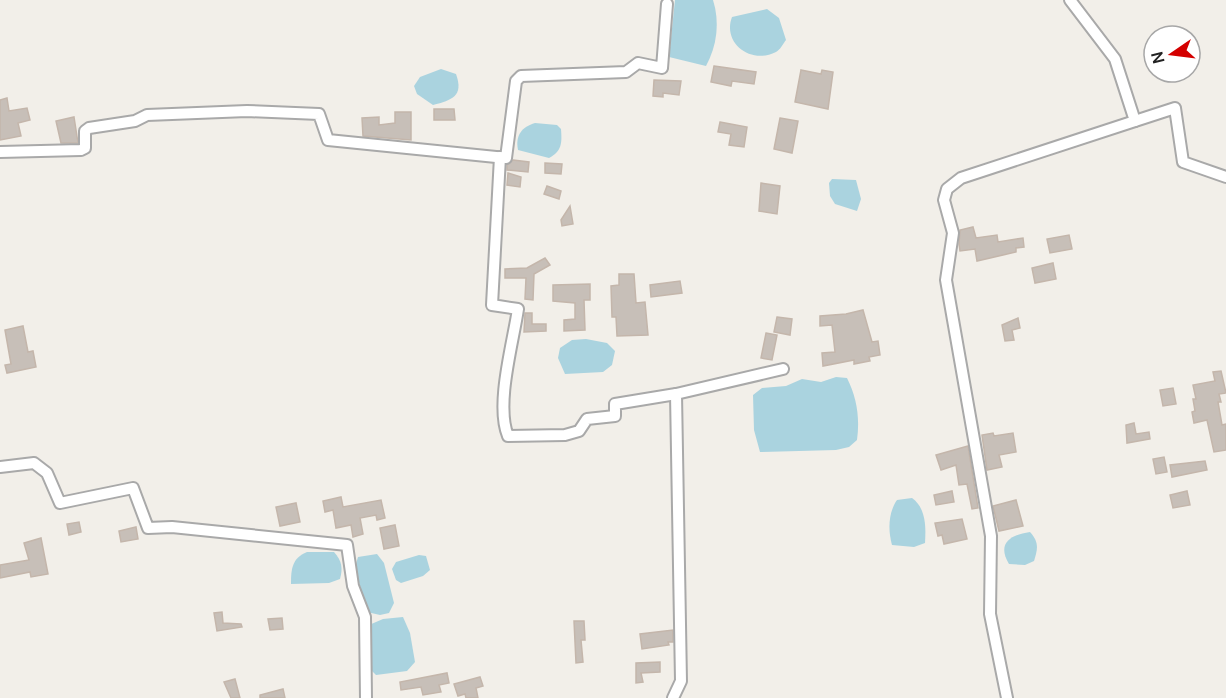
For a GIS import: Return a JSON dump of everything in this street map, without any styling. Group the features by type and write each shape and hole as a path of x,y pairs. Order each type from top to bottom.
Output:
{"street":[{"path":"1070,0 1115,59 1136,121"},
{"path":"0,152 81,150 85,148 85,131 89,128 135,121 147,115 247,111 319,114 328,140 506,158 516,81 520,76 626,72 638,63 662,69 667,4"},
{"path":"1007,698 990,614 991,536 946,280 953,233 944,200 947,189 961,178 1174,108 1183,162 1226,177"},
{"path":"500,157 492,305 518,309 504,404 503,424 508,436 565,435 579,431 587,419 615,416 615,404 676,394 783,369"},
{"path":"673,698 681,681 676,394"},
{"path":"0,467 34,463 47,473 60,503 133,488 148,528 172,527 347,545 353,586 365,617 366,698"}],"water":[{"path":"675,0 713,0 716,34 713,50 706,66 669,57"},
{"path":"767,9 779,18 786,40 776,52 757,56 741,49 735,43 730,27 732,17"},
{"path":"441,69 456,74 457,92 451,99 433,105 417,94 414,86 420,77"},
{"path":"535,123 557,125 561,129 560,146 549,158 518,150 520,132"},
{"path":"832,179 856,180 861,199 857,211 835,204 830,196 829,183"},
{"path":"586,339 607,343 615,351 612,365 603,372 565,374 558,358 560,348 572,340"},
{"path":"836,377 847,378 853,393 858,416 857,440 849,447 836,450 760,452 754,430 753,395 762,388 786,386 802,379 821,382"},
{"path":"912,498 923,512 925,543 914,547 892,545 890,522 894,505 897,500"},
{"path":"1030,532 1037,546 1034,561 1025,565 1009,564 1004,551 1007,542 1016,535"},
{"path":"307,552 334,552 341,565 340,579 329,583 291,584 295,561"},
{"path":"377,554 384,563 394,603 389,613 380,615 367,612 355,567 358,557"},
{"path":"419,555 426,556 430,570 423,576 401,583 396,580 392,569 396,562"},
{"path":"403,617 410,633 415,662 407,671 376,675 372,671 369,625 383,619"}],"building":[{"path":"714,66 756,72 754,84 732,81 731,86 711,82"},
{"path":"801,70 821,74 822,70 833,72 828,109 795,102"},
{"path":"654,80 681,81 679,95 663,93 663,97 653,96"},
{"path":"7,98 9,111 27,108 30,120 18,123 21,136 0,140 0,100"},
{"path":"434,109 454,109 455,120 434,120"},
{"path":"395,112 411,112 411,140 363,136 362,118 379,117 379,125 395,123"},
{"path":"74,117 78,143 61,143 56,121"},
{"path":"780,118 798,121 792,153 774,149"},
{"path":"720,122 747,127 744,147 729,145 731,134 718,132"},
{"path":"513,160 529,162 528,172 507,170 507,165"},
{"path":"545,163 562,164 561,174 545,173"},
{"path":"508,173 521,177 520,187 507,185"},
{"path":"761,183 780,186 777,214 759,211"},
{"path":"547,186 561,191 559,199 544,194"},
{"path":"570,206 573,224 562,226 561,220"},
{"path":"973,227 976,238 997,235 998,242 1023,238 1024,247 1016,248 1016,252 977,261 975,249 960,251 959,244 960,230"},
{"path":"1069,235 1072,249 1050,253 1047,239"},
{"path":"545,258 550,265 534,274 533,300 525,299 526,278 505,278 505,269 527,268"},
{"path":"1053,263 1056,279 1035,283 1032,268"},
{"path":"619,274 634,274 636,303 645,302 648,335 617,336 616,317 612,317 611,286 619,285"},
{"path":"680,281 682,293 651,297 650,285"},
{"path":"590,284 590,300 584,300 585,330 564,331 564,320 575,319 575,303 553,301 553,285"},
{"path":"863,310 872,342 878,341 880,355 869,357 870,361 854,364 854,360 823,366 822,353 835,352 832,325 820,326 820,316"},
{"path":"525,313 532,313 532,324 546,324 546,331 524,332"},
{"path":"777,317 792,319 790,335 774,332"},
{"path":"1018,318 1020,328 1012,330 1014,340 1005,341 1002,325"},
{"path":"23,326 28,352 33,351 36,367 7,373 5,365 11,364 5,330"},
{"path":"766,333 777,335 772,360 761,358"},
{"path":"1221,371 1226,393 1219,394 1221,402 1218,402 1222,425 1226,424 1226,450 1214,452 1207,420 1194,423 1193,399 1196,399 1193,385 1215,381 1213,372"},
{"path":"1173,388 1176,404 1163,406 1160,390"},
{"path":"1134,423 1136,434 1149,432 1150,439 1127,443 1126,425"},
{"path":"993,433 994,436 1013,433 1016,452 999,455 1002,467 987,470 982,435"},
{"path":"968,446 978,508 972,509 967,484 959,485 956,465 941,470 936,455"},
{"path":"1164,457 1167,472 1156,474 1153,459"},
{"path":"1205,461 1207,470 1172,477 1170,465"},
{"path":"952,491 954,502 936,505 934,495"},
{"path":"1187,491 1190,505 1173,508 1170,495"},
{"path":"341,497 343,507 381,500 385,518 377,520 376,515 360,518 363,534 353,537 351,525 336,528 333,510 325,512 323,501"},
{"path":"1016,500 1023,526 999,531 993,506"},
{"path":"296,503 300,522 280,526 276,507"},
{"path":"962,519 967,539 944,544 942,535 938,536 935,523"},
{"path":"79,522 81,532 69,535 67,524"},
{"path":"395,525 399,546 384,549 380,528"},
{"path":"136,527 138,539 121,542 119,531"},
{"path":"41,538 48,574 31,577 30,572 0,578 0,565 29,560 24,543"},
{"path":"222,612 223,623 241,624 242,627 217,631 214,613"},
{"path":"282,618 283,629 270,630 268,619"},
{"path":"574,621 584,621 585,640 581,640 583,662 576,663"},
{"path":"673,630 673,642 668,642 669,645 642,649 640,634"},
{"path":"660,662 660,672 641,673 643,682 636,683 636,663"},
{"path":"447,673 449,683 439,685 441,692 423,695 421,687 401,690 400,682"},
{"path":"480,677 483,686 476,688 478,698 466,698 465,694 458,696 454,684"},
{"path":"235,679 240,698 231,698 224,682"},
{"path":"283,689 285,698 260,698 260,695"}]}
